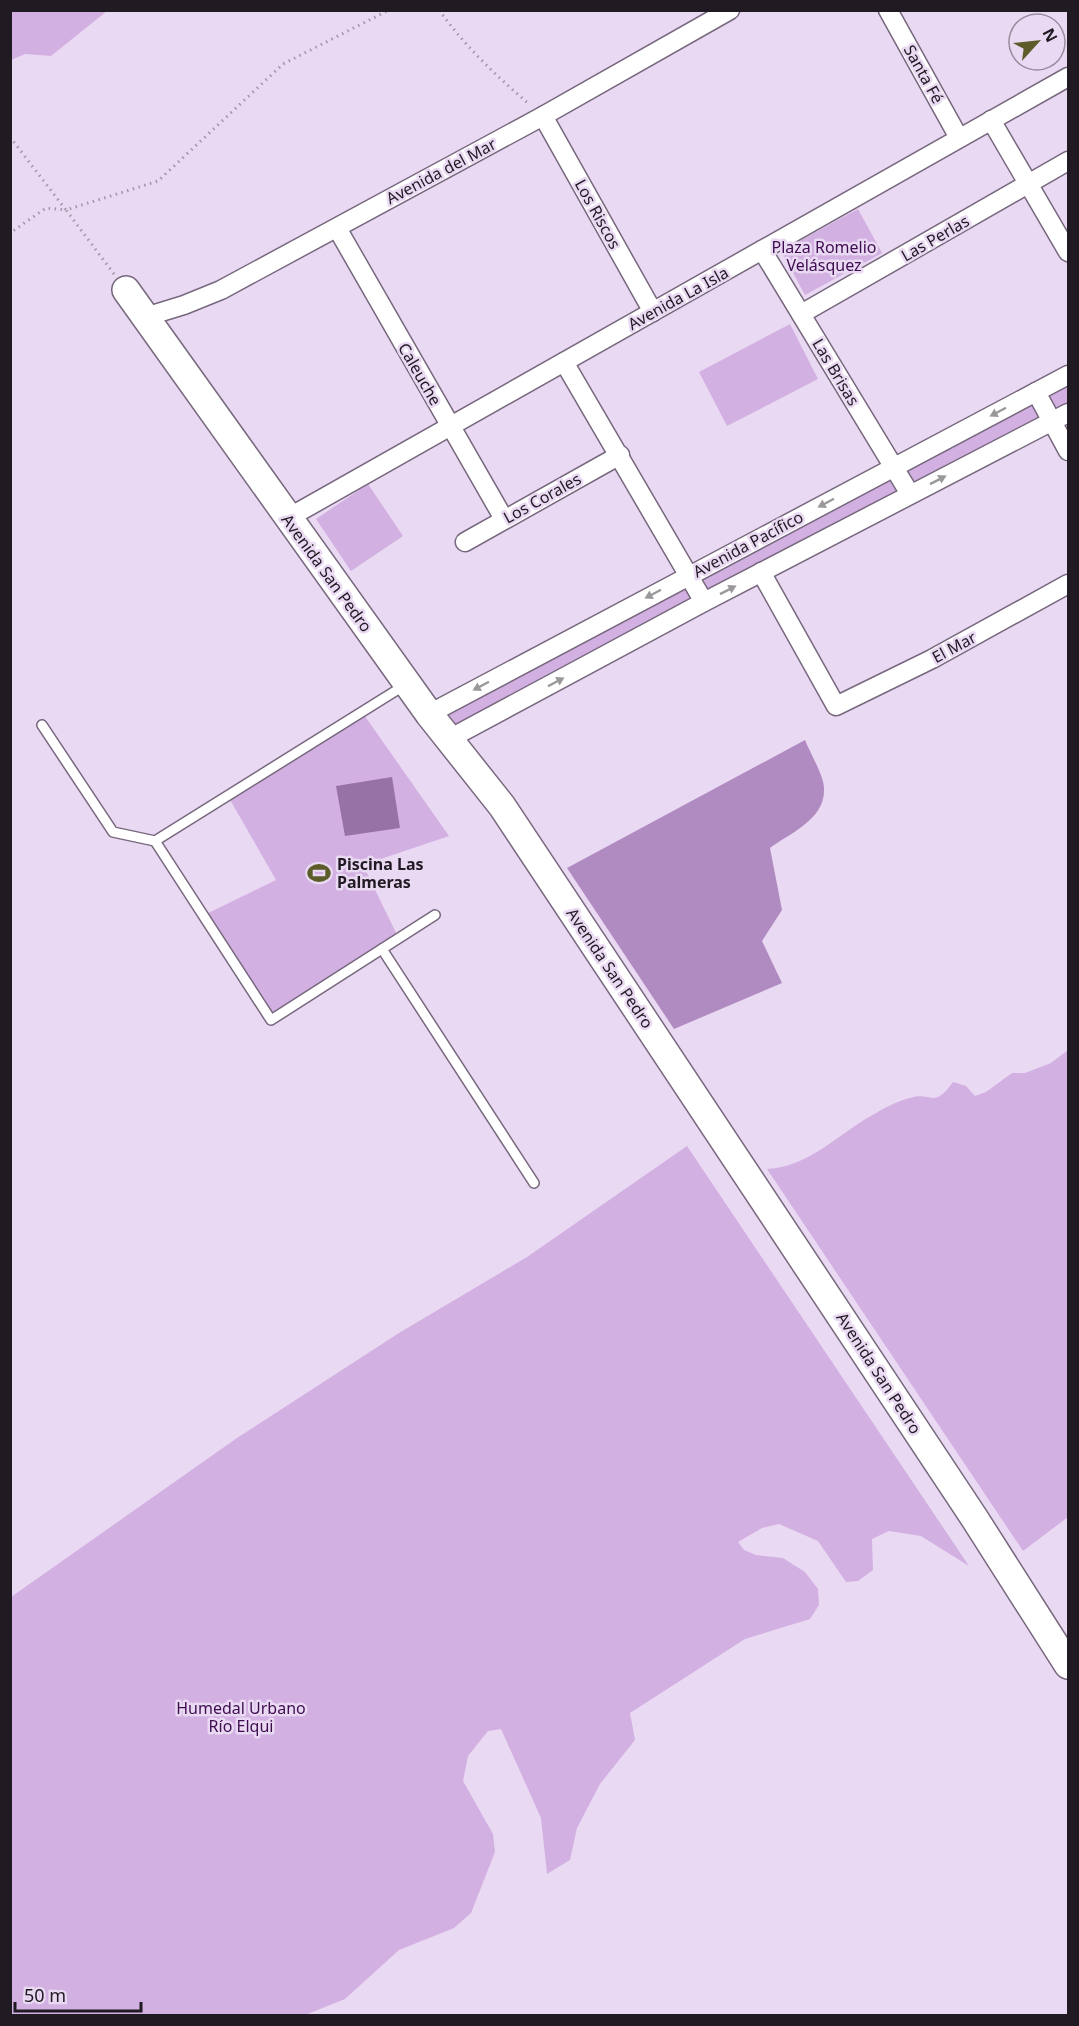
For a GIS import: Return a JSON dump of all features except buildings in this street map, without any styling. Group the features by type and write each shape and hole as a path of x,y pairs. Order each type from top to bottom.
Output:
{"street":[{"name":"Avenida del Mar","path":"145,317 221,290 543,116 730,10"},
{"name":"Santa Fé","path":"888,10 959,138"},
{"name":"Avenida La Isla","path":"288,518 1068,77"},
{"name":"Los Riscos","path":"543,116 653,312"},
{"path":"991,120 1068,252"},
{"name":"Las Perlas","path":"801,314 1068,161"},
{"name":"Caleuche","path":"337,228 504,519"},
{"name":"Las Brisas","path":"762,250 910,494"},
{"name":"Avenida San Pedro","path":"126,290 407,684 502,806 962,1499 1068,1665"},
{"path":"564,362 704,602"},
{"name":"Avenida Pacífico","path":"429,714 1068,375"},
{"path":"1036,392 1068,451"},
{"name":"Avenida Pacífico","path":"449,739 704,602 1068,413"},
{"name":"Los Corales","path":"465,542 620,455"},
{"name":"El Mar","path":"761,572 836,706 932,659 1068,584"}],"lane":[{"path":"42,725 113,832 155,841 407,684"},
{"path":"155,841 271,1020 435,915"},
{"path":"382,949 534,1183"}],"path":[{"path":"10,233 46,208 66,210 158,181 284,64 390,10"},
{"path":"439,10 457,36 505,84 543,116"},
{"path":"10,137 126,290"}],"green space":[{"path":"11,10 107,11 51,56 25,54 11,60"},
{"name":"Plaza Romelio Velásquez","path":"858,209 882,253 805,295 781,251"},
{"path":"790,324 818,379 727,426 699,372"},
{"path":"1068,382 1068,405 451,731 439,716"},
{"path":"368,484 403,536 351,571 316,519"},
{"name":"Piscina Las Palmeras","path":"362,712 449,836 363,865 401,943 264,1019 198,918 276,880 229,798"},
{"path":"1068,1050 1068,1517 1023,1551 767,1169 783,1167 811,1155 897,1102 917,1096 936,1098 953,1082 966,1086 975,1096 986,1092 1012,1073 1025,1073 1051,1063"},
{"name":"Humedal Urbano Río Elqui","path":"687,1146 969,1566 921,1536 889,1531 872,1539 873,1570 858,1581 846,1582 818,1541 779,1524 762,1528 738,1542 744,1550 756,1555 783,1558 805,1572 818,1589 819,1605 810,1619 745,1639 630,1713 635,1740 600,1784 577,1828 570,1860 547,1874 541,1818 501,1729 488,1731 468,1756 463,1781 493,1834 495,1852 471,1913 454,1928 399,1950 345,1999 305,2015 11,2015 11,1597 237,1438 399,1333 527,1257"}],"shaded area":[{"path":"805,740 822,777 823,799 813,817 770,848 782,910 762,941 782,983 674,1029 567,868"},
{"path":"392,777 400,828 345,836 336,786"}],"place":[{"name":"Piscina Las Palmeras","path":"319,873"}]}
